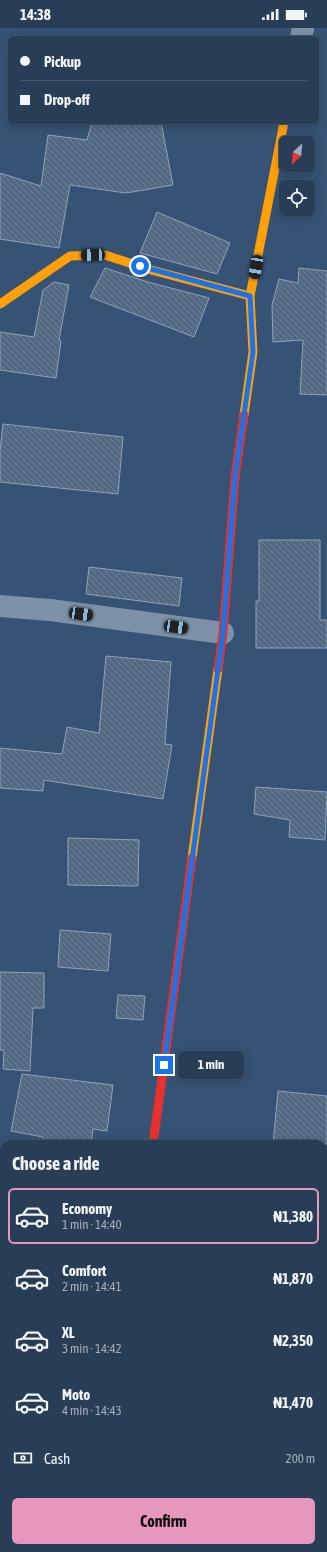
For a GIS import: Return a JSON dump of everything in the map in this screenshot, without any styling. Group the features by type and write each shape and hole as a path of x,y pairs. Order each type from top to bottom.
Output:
{"street":[{"path":"154,1140 223,633 235,477 253,352 250,296 284,124"},
{"path":"0,304 70,256 105,255 151,270 250,296"},
{"path":"0,606 50,610 223,633"}],"building":[{"path":"91,124 161,124 173,185 126,193 70,185 59,248 0,239 0,173 41,186 48,135 87,140"},
{"path":"157,212 230,243 217,274 140,253"},
{"path":"105,268 148,282 209,298 194,337 90,297"},
{"path":"299,268 327,271 327,395 300,394 303,340 273,342 272,305 279,279 298,283"},
{"path":"54,282 69,285 59,340 61,341 56,378 0,370 0,332 34,337 43,290"},
{"path":"3,424 123,437 118,494 0,482 0,451"},
{"path":"259,540 320,540 320,620 327,620 327,648 256,648 256,601 259,601"},
{"path":"89,567 182,578 179,606 86,594"},
{"path":"106,656 171,662 165,744 172,745 163,799 44,780 43,791 0,788 0,748 62,754 67,727 99,733"},
{"path":"256,787 327,792 325,840 289,837 290,820 254,814"},
{"path":"68,838 139,840 138,886 68,885"},
{"path":"60,930 111,934 108,971 58,967"},
{"path":"0,972 44,973 44,1008 33,1008 30,1071 3,1069 4,1050 0,1050"},
{"path":"118,995 145,996 143,1020 116,1018"},
{"path":"22,1074 113,1085 107,1131 93,1129 92,1140 43,1140 43,1137 11,1131"},
{"path":"278,1091 327,1096 327,1140 273,1140"}],"traffic: slow":[{"path":"244,415 253,352 250,296 284,124"},
{"path":"0,304 70,256 105,255 151,270 250,296"},
{"path":"192,858 218,669"}],"traffic: jam":[{"path":"218,669 223,633 235,477 244,415"},
{"path":"154,1140 192,858"}],"route":[{"path":"140,266 250,296 253,352 235,477 223,633 164,1065"}]}
